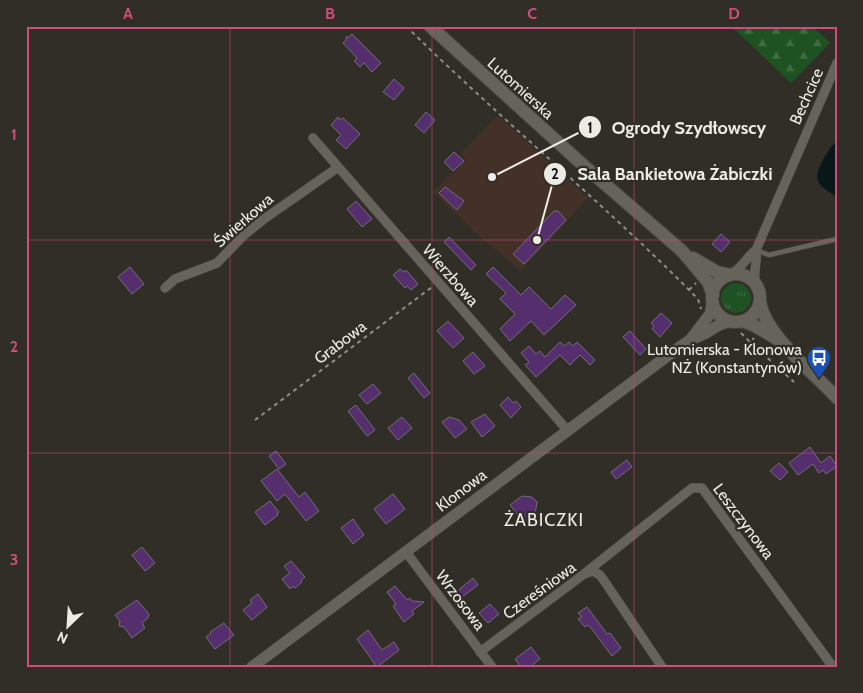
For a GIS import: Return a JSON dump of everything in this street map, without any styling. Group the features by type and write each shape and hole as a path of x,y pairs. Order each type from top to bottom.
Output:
{"main road":[{"name":"Lutomierska","path":"430,26 583,166 682,252 708,282 713,298"},
{"name":"Lutomierska","path":"682,252 717,272 730,275"},
{"path":"783,343 755,326 737,324 725,319 717,311 713,298 714,290 720,280 736,274 747,277 756,285 762,314 783,343 837,398"},
{"path":"737,324 752,316 760,301"}],"street":[{"name":"Bechcice","path":"730,275 740,268 756,250 834,76 837,64"},
{"name":"Wierzbowa","path":"313,138 337,168 568,431"},
{"name":"Świerkowa","path":"165,288 175,279 217,263 243,236 264,218 337,168"},
{"name":"Bechcice","path":"756,250 757,258 754,278 756,285"},
{"name":"Klonowa","path":"690,340 710,314 713,298"},
{"name":"Klonowa","path":"252,667 690,340 719,325 737,324"},
{"name":"Leszczynowa","path":"584,574 692,488 702,488 833,667"},
{"name":"Wrzosowa","path":"406,552 492,667"},
{"name":"Czereśniowa","path":"480,652 584,574 593,571 600,575 662,667"}],"lane":[{"path":"756,250 769,255 837,239"}],"path":[{"path":"406,26 574,180 689,290 698,299 702,314"},
{"name":"Grabowa","path":"255,420 438,283"},
{"path":"737,324 750,342 794,382"},
{"path":"750,342 756,335"}],"shaded area":[{"path":"498,115 588,198 521,271 479,236 433,192 466,160 460,154"},
{"path":"837,141 837,197 821,186 817,178 819,167"}],"green space":[{"path":"731,26 812,26 830,43 791,83"},
{"path":"736,283 747,287 751,298 747,309 736,313 725,309 721,298 725,287"}],"building":[{"path":"352,34 381,63 372,72 364,63 360,67 354,61 357,58 343,43 346,37"},
{"path":"394,79 404,88 394,100 383,92"},
{"path":"426,112 435,120 424,133 415,125"},
{"path":"338,117 340,120 343,118 360,134 346,149 336,140 341,135 331,125"},
{"path":"454,152 464,161 453,171 444,162"},
{"path":"445,187 464,201 457,210 439,193"},
{"path":"356,201 372,219 362,227 347,209"},
{"path":"554,211 558,211 566,220 524,264 513,254"},
{"path":"721,234 730,242 721,252 712,244"},
{"path":"449,237 476,265 471,270 444,242"},
{"path":"130,267 144,284 132,294 118,277"},
{"path":"493,267 521,295 529,287 551,309 565,295 576,305 544,335 531,321 510,341 500,329 515,314 500,299 506,293 486,274"},
{"path":"400,269 404,272 406,270 418,284 411,290 407,286 405,288 393,275"},
{"path":"661,313 672,323 660,337 652,329 654,326 651,323"},
{"path":"448,321 464,338 453,348 437,331"},
{"path":"630,331 646,349 640,355 623,337"},
{"path":"560,342 565,346 569,342 573,346 577,342 595,360 590,365 580,355 570,365 560,355 536,377 525,365 529,362 521,353 529,346 536,354 540,351 545,357"},
{"path":"473,352 485,366 474,374 463,361"},
{"path":"414,373 430,393 424,398 408,378"},
{"path":"373,384 381,393 367,404 359,395"},
{"path":"508,397 513,403 516,401 521,407 511,418 500,405"},
{"path":"356,405 375,430 367,436 348,411"},
{"path":"485,414 495,426 482,437 471,422"},
{"path":"402,417 412,428 398,440 388,428"},
{"path":"449,417 459,420 467,429 455,438 442,422"},
{"path":"810,447 821,463 830,456 837,466 826,474 823,470 819,473 813,464 798,475 789,463"},
{"path":"276,451 286,464 279,469 269,456"},
{"path":"627,460 632,467 616,479 611,472"},
{"path":"779,463 788,472 780,480 770,471"},
{"path":"277,469 299,497 305,492 319,511 306,521 285,494 277,501 261,481"},
{"path":"393,494 405,509 386,524 374,509"},
{"path":"522,496 532,497 537,502 535,515 538,518 527,527 510,505"},
{"path":"270,501 279,512 277,513 278,515 265,525 255,512"},
{"path":"353,519 364,535 353,544 341,528"},
{"path":"142,547 155,563 145,571 132,555"},
{"path":"291,561 305,577 295,588 293,586 290,589 282,579 290,573 284,566"},
{"path":"473,578 478,585 459,599 455,593"},
{"path":"395,586 407,600 410,598 412,601 424,602 412,611 414,614 404,622 393,606 396,604 387,592"},
{"path":"258,594 267,607 252,620 243,610 252,603 250,600"},
{"path":"137,600 149,614 148,618 142,623 145,628 132,638 124,627 119,626 120,621 115,615"},
{"path":"490,604 499,614 488,623 479,613"},
{"path":"587,607 607,634 610,633 621,648 612,656 591,628 588,625 585,627 578,619 582,617 578,613"},
{"path":"224,623 234,635 215,649 206,637"},
{"path":"368,630 382,650 394,642 399,650 377,667 357,639"},
{"path":"531,647 540,659 530,667 521,667 515,659"}],"place":[{"name":"Ogrody Szydłowscy","path":"492,177"},
{"name":"Sala Bankietowa Żabiczki","path":"537,240"},
{"name":"Lutomierska - Klonowa NŻ (Konstantynów)","path":"819,379"}],"district":[{"name":"ŻABICZKI","path":"544,520"}]}
